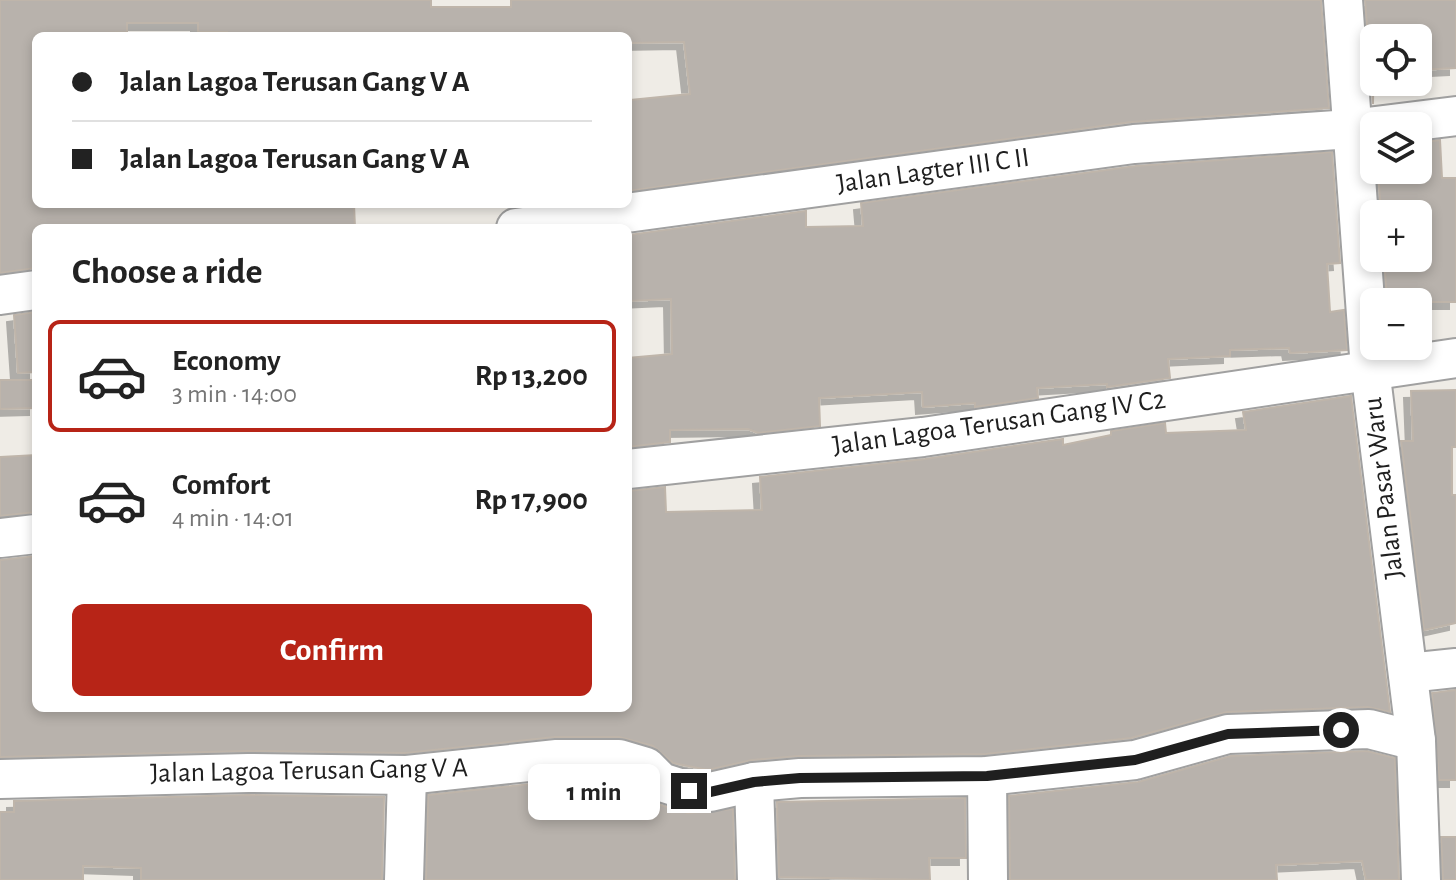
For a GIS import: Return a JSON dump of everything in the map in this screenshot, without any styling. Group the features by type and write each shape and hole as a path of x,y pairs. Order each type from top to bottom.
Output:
{"street":[{"name":"Jalan Pasar Waru","path":"1343,0 1370,369 1416,741 1421,880"},
{"name":"Jalan Lagter III C II","path":"545,224 1134,144 1351,129 1456,116"},
{"path":"0,295 32,291"},
{"name":"Jalan Lagoa Terusan Gang IV C2","path":"632,469 923,437 1456,358"},
{"path":"0,538 32,534"},
{"path":"1408,673 1456,668"},
{"name":"Jalan Lagoa Terusan Gang V A","path":"0,779 248,773 407,775 557,759 619,759 646,767 661,782 689,791 710,792 754,782 800,778 987,776 1135,760 1228,734 1369,729 1416,741"},
{"path":"404,880 407,775"},
{"path":"987,776 988,880"},
{"path":"754,782 757,880"}],"building":[{"path":"0,0 431,0 431,7 511,7 511,0 1321,0 1329,108 1131,122 632,190 632,100 690,94 684,42 632,43 632,32 198,32 198,23 127,23 127,32 32,32 32,208 354,208 355,224 32,224 32,269 0,273"},
{"path":"1365,0 1456,0 1456,68 1432,69 1432,24 1367,24"},
{"path":"1440,140 1442,178 1456,178 1456,302 1432,302 1432,288 1386,288 1385,272 1432,272 1432,200 1380,200 1379,184 1432,184 1432,141"},
{"path":"1332,152 1340,263 1327,264 1330,312 1344,310 1347,350 1290,353 1289,348 1230,350 1230,356 1168,359 1170,378 1107,387 1107,384 1037,388 1038,398 975,407 975,403 923,407 922,392 819,398 820,426 758,433 748,429 670,430 670,442 632,447 632,358 672,354 671,299 632,301 632,234 806,211 806,227 863,226 861,203 1136,166"},
{"path":"32,313 32,372 18,373 14,315"},
{"path":"0,380 32,380 32,408 0,409"},
{"path":"1456,390 1452,495 1456,495 1456,623 1424,630 1401,441 1413,441 1411,391"},
{"path":"1351,396 1390,712 1368,707 1227,712 1131,738 986,754 798,756 752,760 708,770 673,763 653,746 619,737 555,737 406,753 247,751 0,757 0,560 32,556 32,712 632,712 632,491 665,487 666,512 762,510 760,477 925,459 1063,439 1063,445 1111,435 1111,431 1165,423 1166,433 1246,430 1243,412"},
{"path":"32,455 32,512 0,516 0,457"},
{"path":"1456,690 1456,780 1439,780 1432,693"},
{"path":"1367,751 1395,758 1399,880 1366,880 1362,861 1276,865 1277,880 1010,880 1009,796 1138,782 1231,756"},
{"path":"558,781 616,781 634,786 654,803 688,813 733,809 735,880 426,880 428,795"},
{"path":"248,795 384,797 382,880 141,880 141,868 83,866 83,880 0,880 0,812 14,812 14,801"},
{"path":"965,798 966,858 929,858 930,880 779,877 777,802"},
{"path":"1441,837 1456,837 1456,880 1443,880"}],"route":[{"path":"689,791 710,792 754,782 800,778 987,776 1135,760 1228,734 1341,730"}]}
